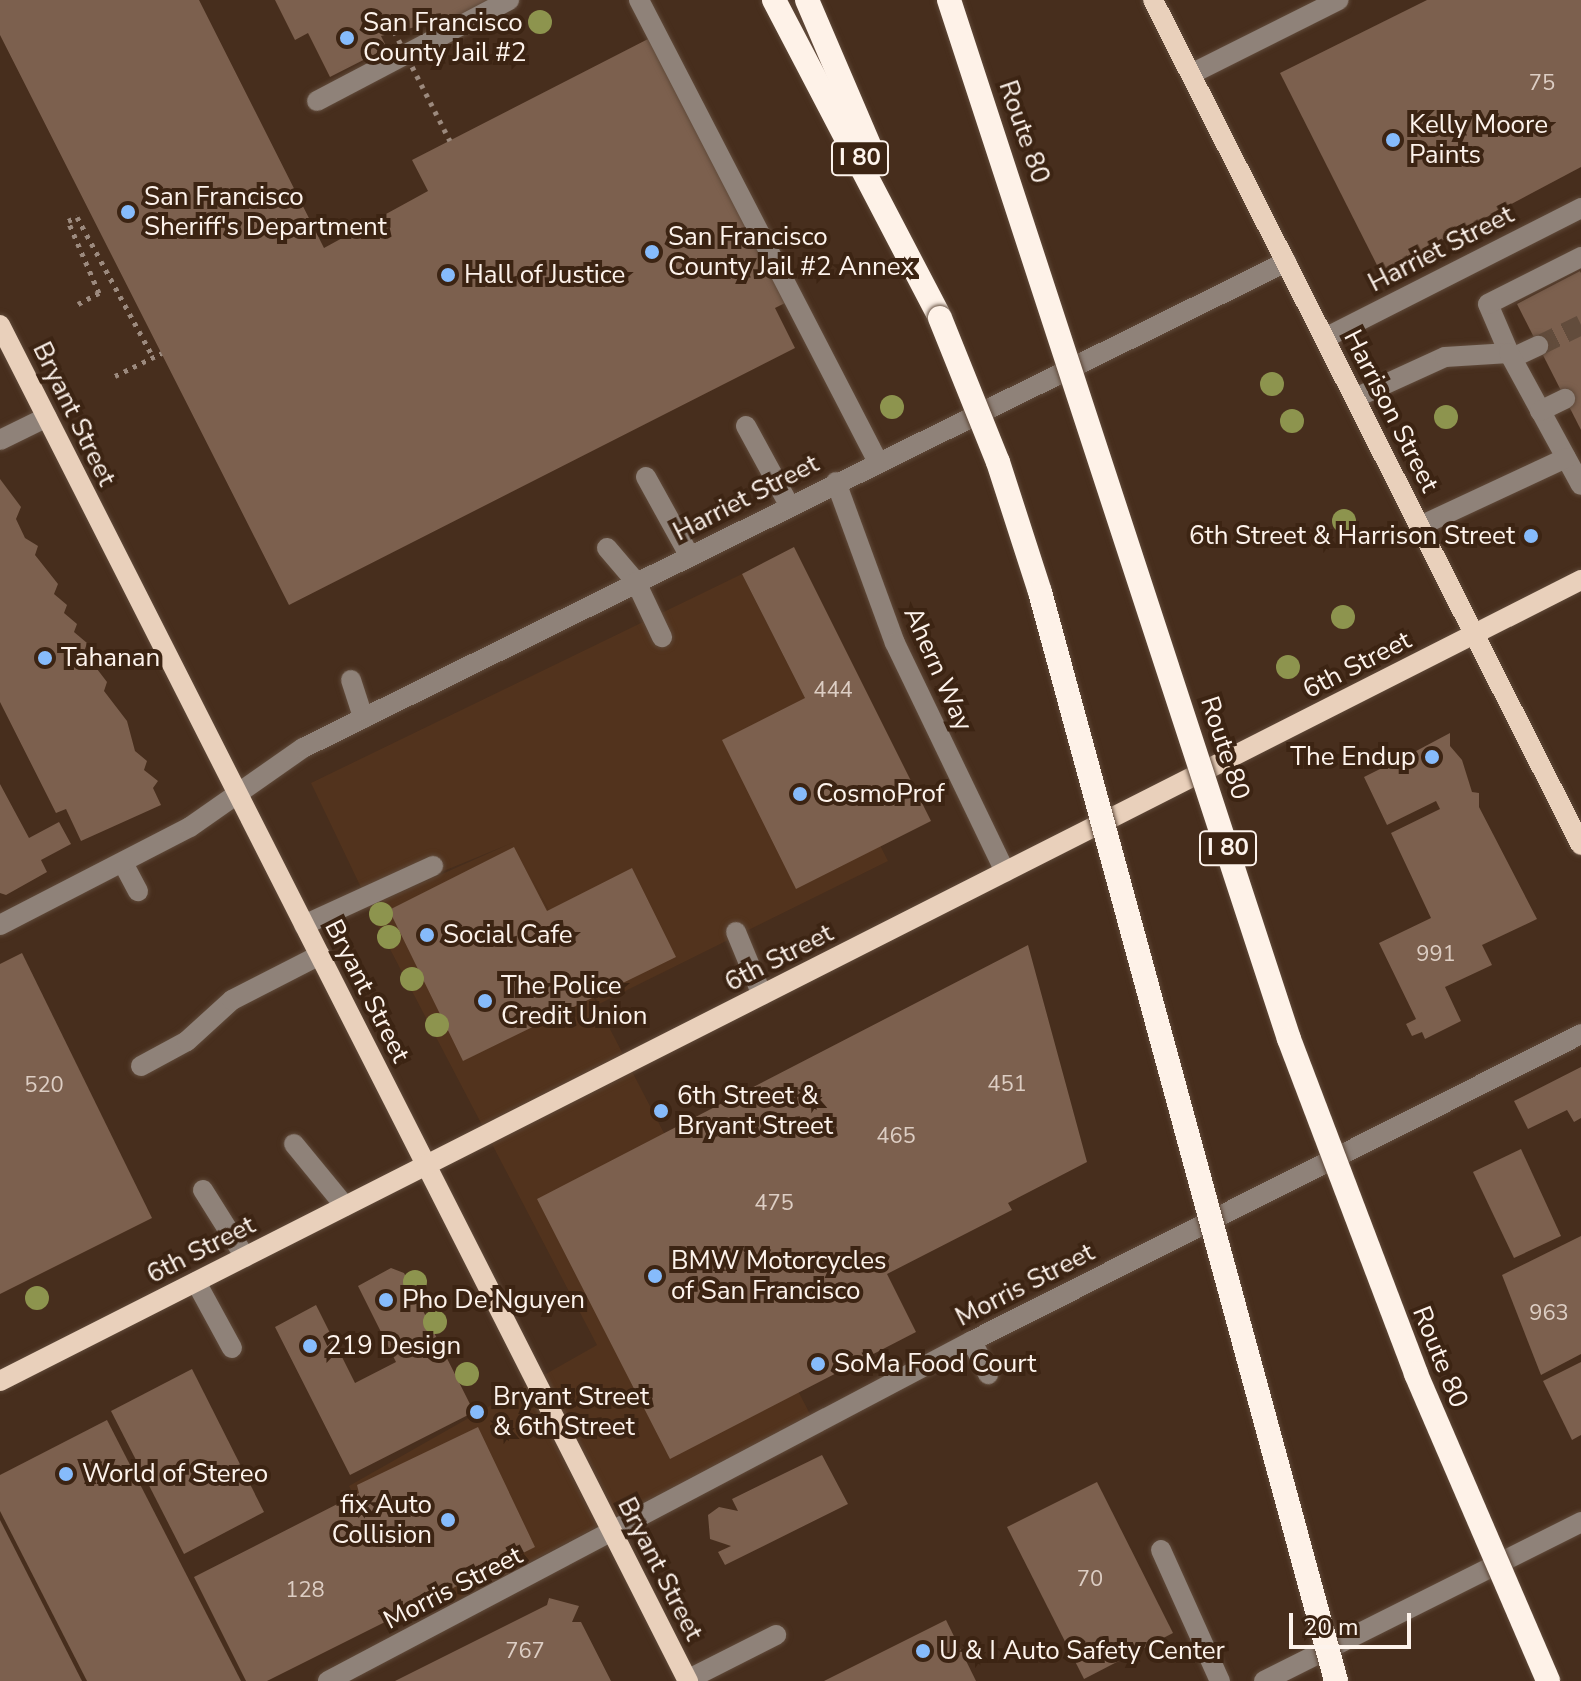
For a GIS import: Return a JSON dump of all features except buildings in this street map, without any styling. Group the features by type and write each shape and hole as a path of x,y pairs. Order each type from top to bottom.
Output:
{"highway":[{"name":"I 80","path":"774,0 940,318 998,462 1040,592 1336,1681"},
{"path":"807,0 940,318"},
{"name":"Route 80","path":"949,0 1299,1067 1416,1374 1548,1681"}],"main road":[{"name":"Harrison Street","path":"1153,0 1581,845"},
{"name":"Bryant Street","path":"0,325 688,1680"},
{"name":"6th Street","path":"0,1381 1581,580"}],"street":[{"path":"317,101 509,0"},
{"path":"639,0 878,462"},
{"path":"1191,74 1339,0"},
{"name":"Harriet Street","path":"1325,338 1581,208"},
{"path":"1420,526 1575,470 1540,411 1488,304 1581,257"},
{"name":"Harriet Street","path":"0,925 123,863 238,795 303,748 789,505 1286,262"},
{"path":"1355,398 1445,357 1511,355 1538,346"},
{"path":"1540,411 1565,399"},
{"path":"0,440 47,417"},
{"path":"746,426 789,505"},
{"path":"646,477 689,555"},
{"name":"Ahern Way","path":"836,482 895,643 1005,872"},
{"path":"607,548 636,582 662,637"},
{"path":"351,680 363,718"},
{"path":"123,863 138,891"},
{"path":"304,925 433,866"},
{"path":"736,932 762,995"},
{"path":"141,1066 187,1041 232,1000 320,955"},
{"name":"Morris Street","path":"328,1681 972,1341 1581,1034"},
{"path":"294,1144 345,1206"},
{"path":"203,1190 245,1257"},
{"path":"196,1282 232,1348"},
{"path":"972,1341 988,1374"},
{"path":"1264,1681 1581,1522"},
{"path":"1161,1550 1220,1681"},
{"path":"688,1680 776,1635"}],"path":[{"path":"394,31 450,141"},
{"path":"78,304 99,293 68,221 77,217 153,357"},
{"path":"115,376 162,353"}],"shaded area":[{"path":"742,574 888,861 599,1004 532,879 811,1416 417,1620 349,1486 597,1345 368,907 514,842 368,902 311,783"}],"tunnel":[{"path":"1538,346 1581,325"}],"place":[{"name":"San Francisco County Jail #2","path":"347,38"},
{"name":"Kelly Moore Paints","path":"1393,140"},
{"name":"San Francisco Sheriff's Department","path":"128,212"},
{"name":"San Francisco County Jail #2 Annex","path":"652,252"},
{"name":"Hall of Justice","path":"448,275"},
{"name":"6th Street & Harrison Street","path":"1531,536"},
{"name":"Tahanan","path":"45,658"},
{"name":"The Endup","path":"1432,757"},
{"name":"CosmoProf","path":"800,794"},
{"name":"Social Cafe","path":"427,935"},
{"name":"The Police Credit Union","path":"485,1001"},
{"name":"6th Street & Bryant Street","path":"661,1111"},
{"name":"BMW Motorcycles of San Francisco","path":"655,1276"},
{"name":"Pho De Nguyen","path":"386,1300"},
{"name":"219 Design","path":"310,1346"},
{"name":"SoMa Food Court","path":"818,1364"},
{"name":"Bryant Street & 6th Street","path":"477,1412"},
{"name":"World of Stereo","path":"66,1474"},
{"name":"fix Auto Collision","path":"448,1520"},
{"name":"U & I Auto Safety Center","path":"923,1651"}]}
